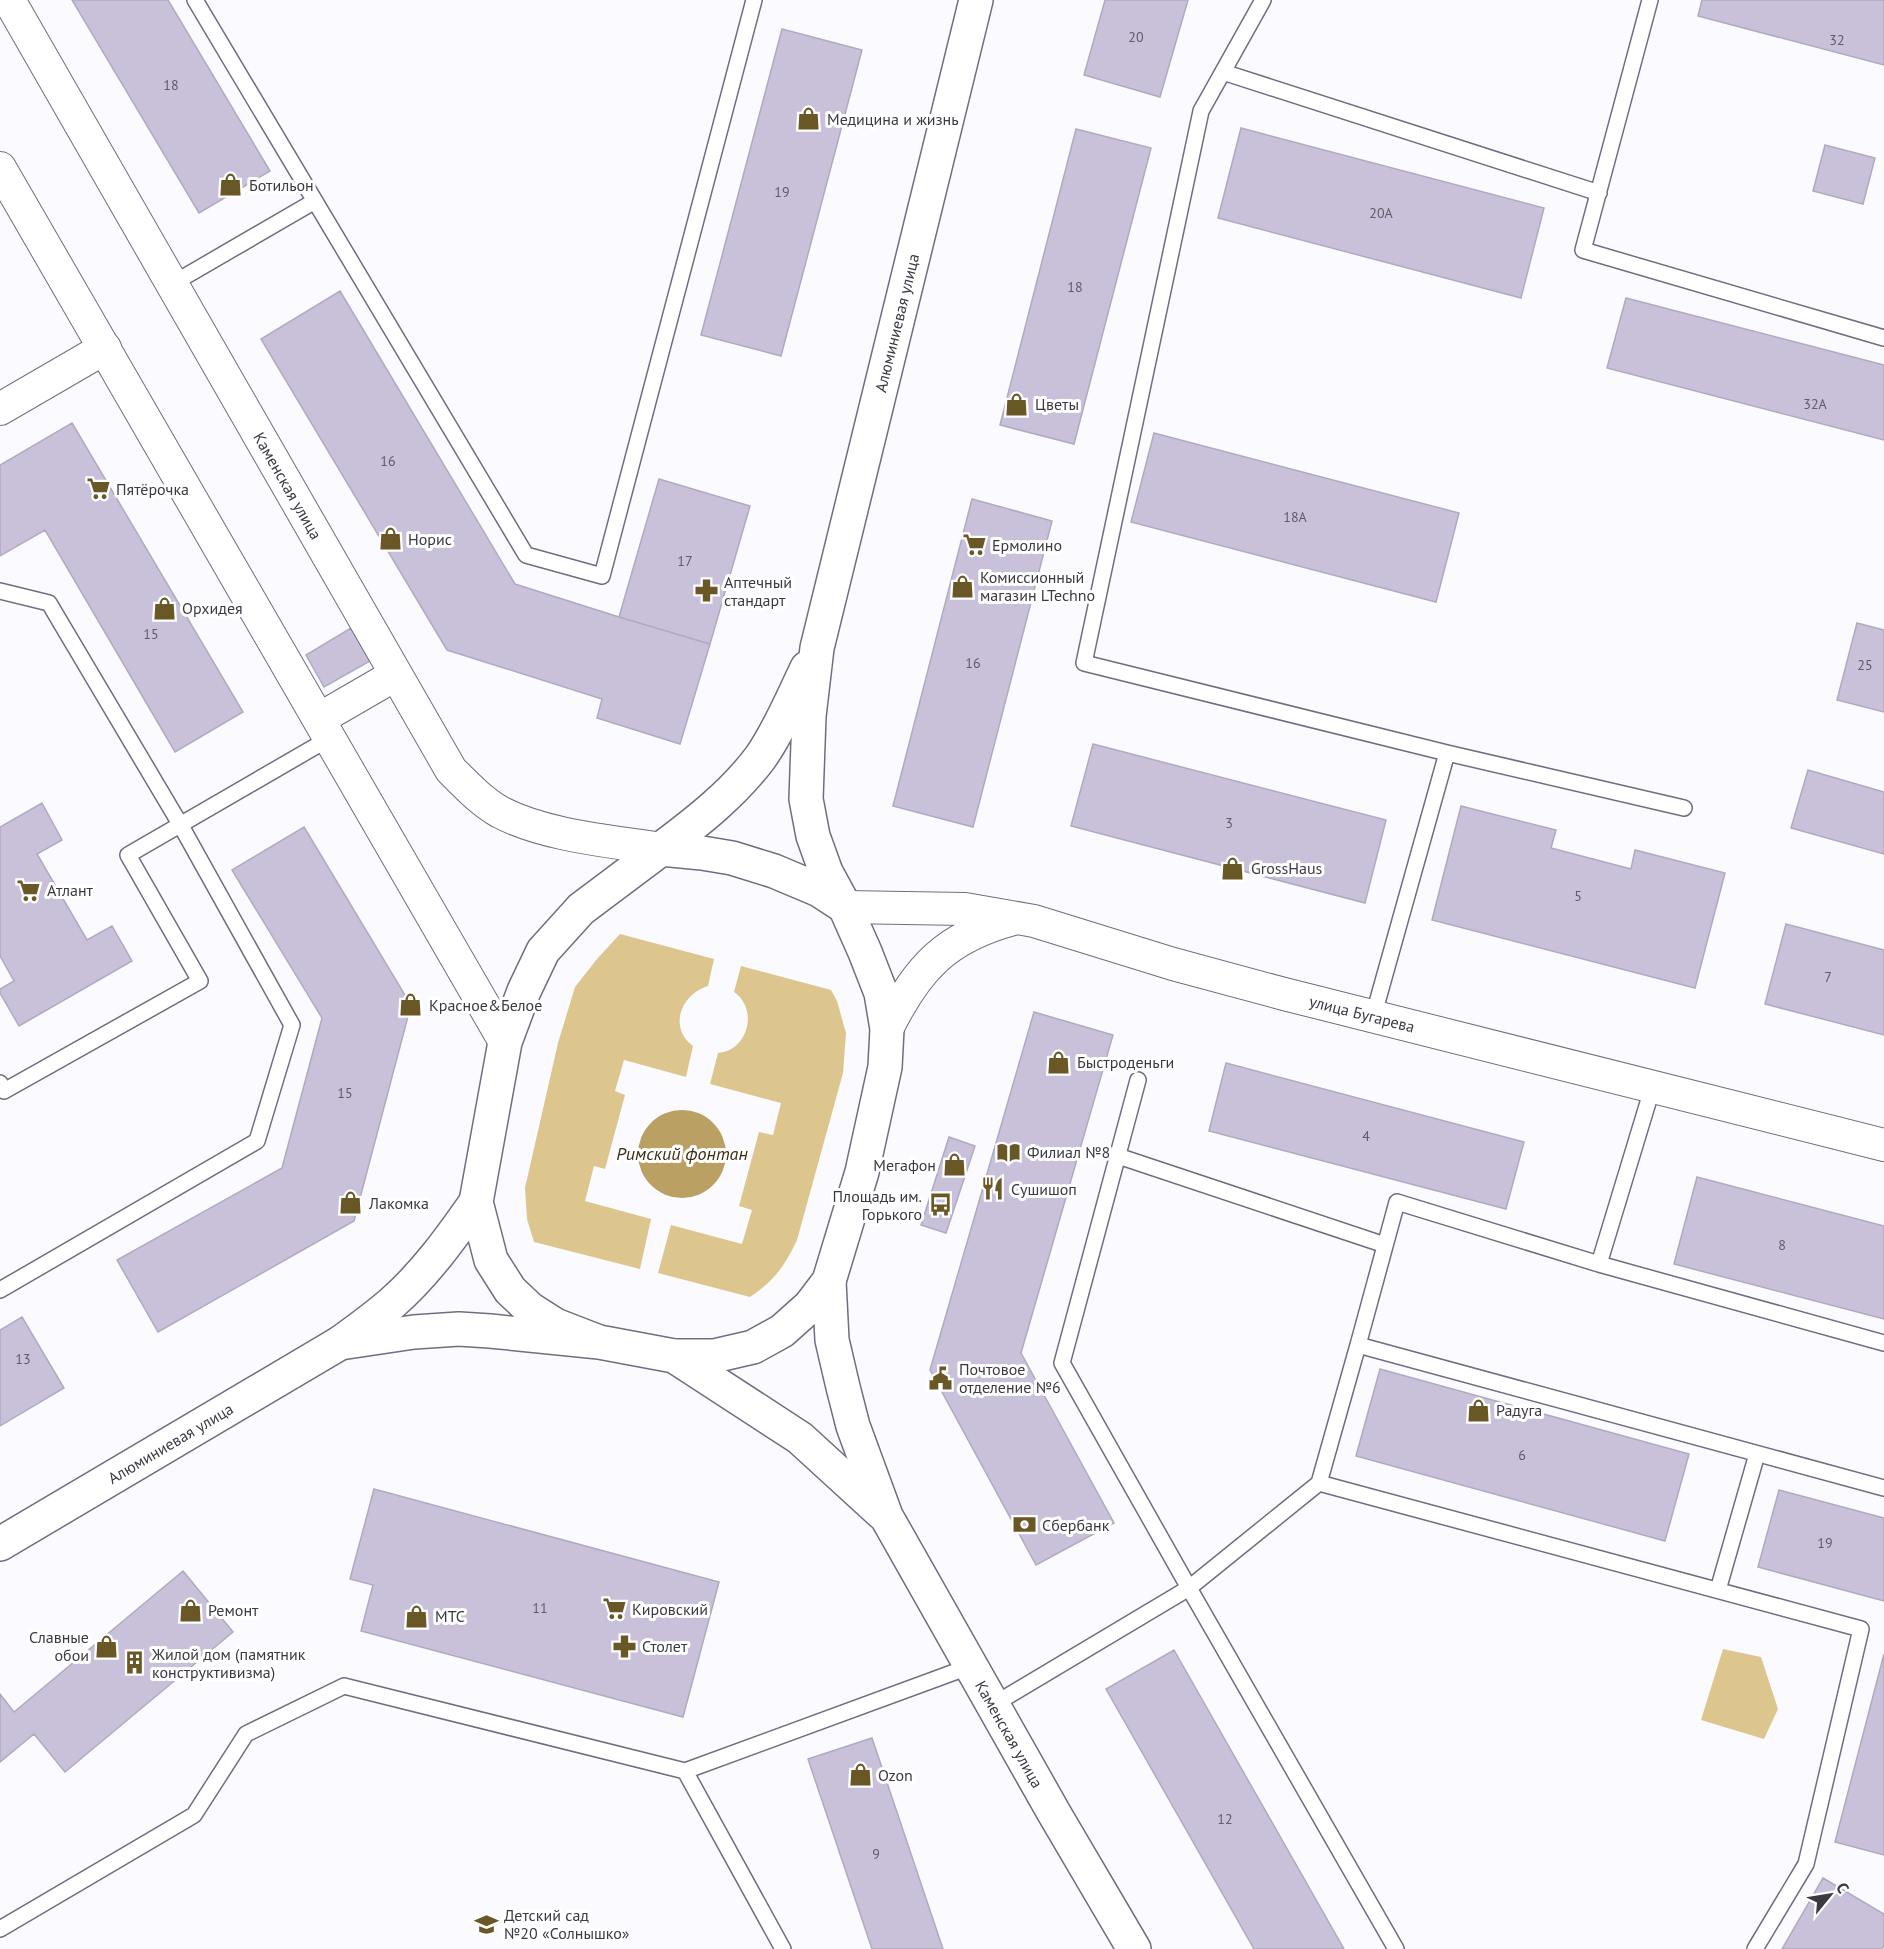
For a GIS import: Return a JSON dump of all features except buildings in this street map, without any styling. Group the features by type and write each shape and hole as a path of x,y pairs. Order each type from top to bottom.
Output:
{"main road":[{"name":"Алюминиевая улица","path":"818,648 976,0"},
{"path":"599,1342 555,1326 530,1309 510,1290 491,1260 476,1202 506,1042 524,991 543,951 581,909 700,820 734,789 760,757 818,648"},
{"path":"818,648 809,716 806,799 826,872 845,907 881,993 887,1029 885,1067 862,1172 829,1281 832,1340 854,1426 886,1516"},
{"path":"661,849 732,858 774,871 819,890 845,907"},
{"name":"Алюминиевая улица","path":"0,1544 340,1343 392,1303 416,1280 442,1250 476,1202"},
{"path":"340,1343 414,1332 459,1329 490,1330 599,1342 674,1356 714,1356 753,1347 782,1331 810,1306 829,1281"},
{"path":"674,1356 800,1438 886,1516"},
{"name":"Каменская улица","path":"886,1516 1134,1949"}],"street":[{"name":"Каменская улица","path":"9,0 451,770 476,795 500,812 535,825 581,837 661,849"},
{"path":"0,168 506,1042"},
{"path":"0,409 105,348"},
{"path":"325,729 395,675"},
{"name":"улица Бугарева","path":"845,907 965,909 1044,924 1173,964 1373,1017 1884,1145"},
{"path":"887,1029 901,999 946,949 973,932 1017,918"}],"lane":[{"path":"195,0 526,555 602,576 754,0"},
{"path":"1263,0 1201,111 1084,663 1447,753 1683,808"},
{"path":"1650,0 1583,250 1884,338"},
{"path":"1223,72 1599,193"},
{"path":"172,284 315,201"},
{"path":"0,591 49,603 180,824 292,1025 257,1141 0,1290"},
{"path":"0,1083 4,1091 200,981 128,855 180,824 325,729"},
{"path":"1373,1017 1447,753"},
{"path":"1138,1080 1062,1363 1188,1588 1396,1949"},
{"path":"1599,1264 1653,1086"},
{"path":"1118,1156 1385,1245"},
{"path":"993,1705 1188,1588 1319,1483 1397,1202 1599,1264 1884,1343"},
{"path":"1358,1345 1884,1488"},
{"path":"1718,1590 1757,1454"},
{"path":"1319,1483 1861,1629 1806,1864 1755,1949"},
{"path":"0,1929 194,1815 246,1734 344,1686 685,1771 971,1666"},
{"path":"685,1771 783,1949"}],"shaded area":[{"path":"620,934 714,959 708,986 691,996 681,1012 681,1030 685,1039 693,1046 686,1077 624,1060 615,1091 625,1095 605,1169 594,1166 585,1201 651,1219 640,1269 534,1242 527,1219 525,1188 558,1043 575,987"},
{"path":"741,966 831,990 837,1001 846,1033 843,1073 797,1240 778,1272 750,1297 658,1273 671,1225 742,1244 752,1210 739,1206 759,1132 773,1135 781,1103 710,1084 718,1053 728,1051 737,1045 747,1028 746,1008 742,999 734,992"},
{"path":"1723,1649 1761,1657 1778,1709 1764,1739 1701,1720"}],"water":[{"name":"Римский фонтан","path":"682,1110 707,1117 719,1129 726,1154 719,1179 707,1191 682,1198 657,1191 645,1179 638,1154 645,1129 657,1117"}],"place":[{"name":"Медицина и жизнь","path":"809,119"},
{"name":"Ботильон","path":"231,185"},
{"name":"Цветы","path":"1017,404"},
{"name":"Пятёрочка","path":"98,489"},
{"name":"Норис","path":"390,539"},
{"name":"Ермолино","path":"974,545"},
{"name":"Комиссионный магазин LTechno","path":"962,586"},
{"name":"Аптечный стандарт","path":"706,591"},
{"name":"Орхидея","path":"164,608"},
{"name":"GrossHaus","path":"1233,868"},
{"name":"Атлант","path":"29,890"},
{"name":"Красное&Белое","path":"411,1005"},
{"name":"Быстроденьги","path":"1059,1062"},
{"name":"Филиал №8","path":"1009,1152"},
{"name":"Мегафон","path":"954,1165"},
{"name":"Сушишоп","path":"993,1189"},
{"name":"Лакомка","path":"351,1203"},
{"name":"Площадь им. Горького","path":"940,1205"},
{"name":"Почтовое отделение №6","path":"941,1378"},
{"name":"Радуга","path":"1478,1410"},
{"name":"Сбербанк","path":"1024,1525"},
{"name":"Кировский","path":"614,1609"},
{"name":"Ремонт","path":"190,1610"},
{"name":"МТС","path":"417,1616"},
{"name":"Славные обои","path":"107,1646"},
{"name":"Столет","path":"624,1646"},
{"name":"Жилой дом (памятник конструктивизма)","path":"134,1663"},
{"name":"Ozon","path":"860,1775"},
{"name":"Детский сад №20 «Солнышко»","path":"486,1924"}]}
